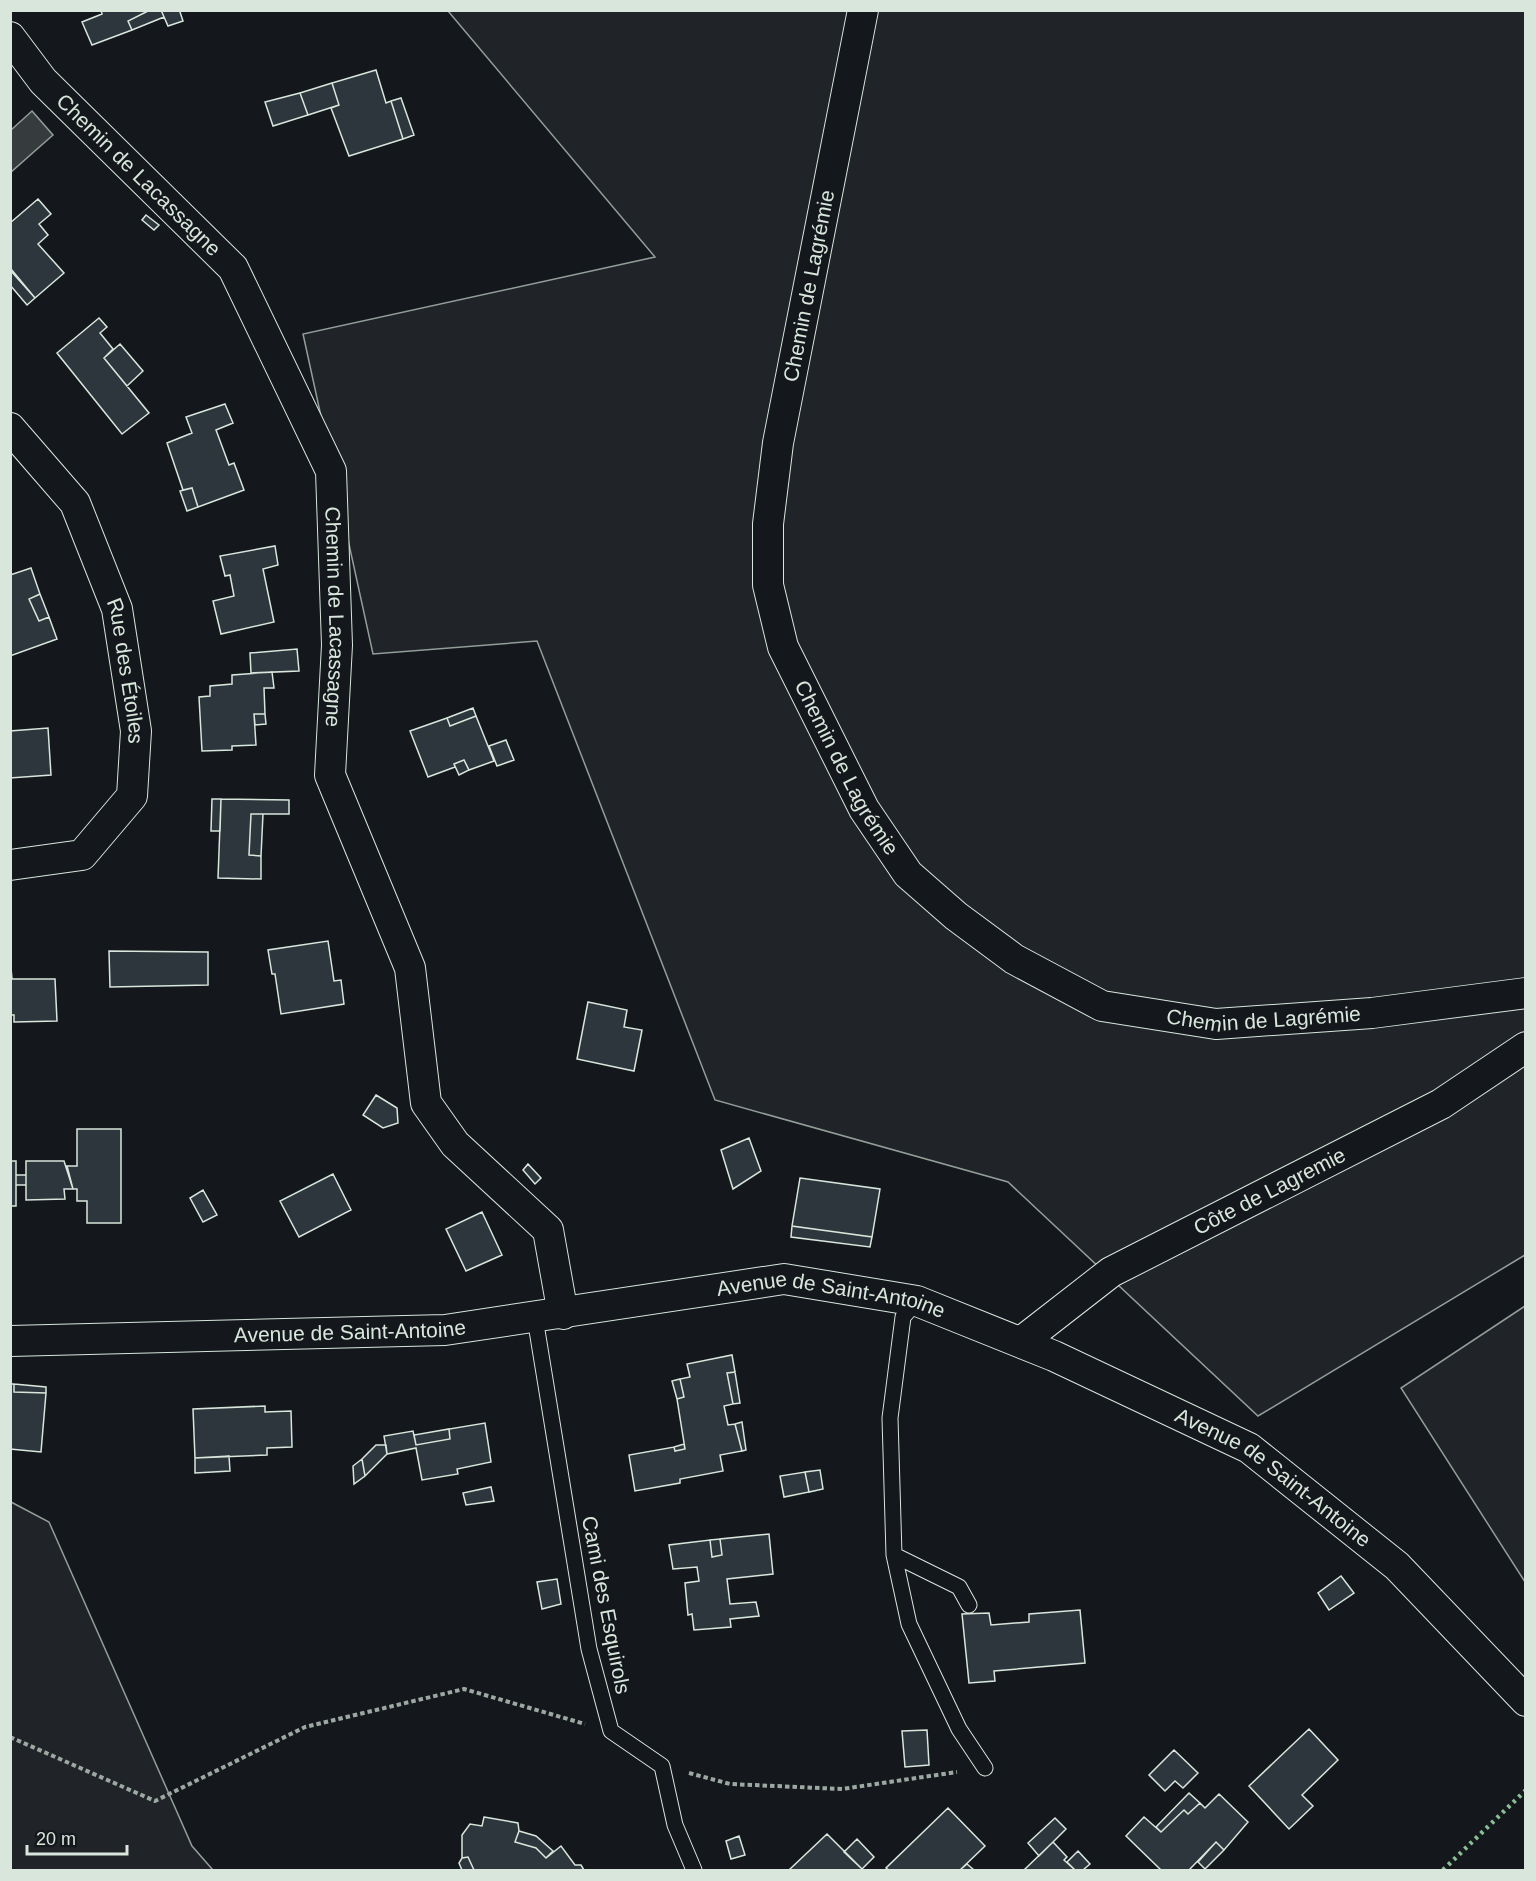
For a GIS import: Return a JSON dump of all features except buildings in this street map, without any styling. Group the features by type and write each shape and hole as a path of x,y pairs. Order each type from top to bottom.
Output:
{"street":[{"name":"Chemin de Lagrémie","path":"863,10 778,443 768,524 768,585 783,647 864,809 908,874 956,916 1014,959 1102,1006 1216,1024 1372,1013 1526,993"},
{"name":"Chemin de Lacassagne","path":"10,36 42,81 233,268 331,471 337,645 330,775 410,968 426,1103 455,1144 548,1230 549,1316"},
{"name":"Rue des Étoiles","path":"10,428 75,503 117,609 136,731 132,796 82,855 10,865"},
{"name":"Côte de Lagremie","path":"1022,1342 1111,1272 1441,1104 1526,1047"},
{"name":"Avenue de Saint-Antoine","path":"10,1341 446,1330 784,1279 917,1301 1054,1356 1249,1448 1397,1566 1526,1701"}],"lane":[{"path":"917,1301 903,1317 890,1418 894,1556 909,1624 959,1729 985,1768"},
{"name":"Cami des Esquirols","path":"549,1316 589,1650 611,1731"},
{"path":"894,1556 959,1587 969,1605"},
{"path":"611,1731 662,1766 675,1825 694,1870"}],"path":[{"path":"10,1737 154,1801 306,1727 464,1689 611,1731"},
{"path":"662,1766 730,1784 842,1789 985,1768"}],"shaded area":[{"path":"448,11 1525,11 1525,1255 1258,1416 1008,1182 715,1100 537,641 373,654 303,334 655,257"},
{"path":"32,111 53,135 11,172 11,130"},
{"path":"1525,1306 1525,1582 1401,1388"},
{"path":"11,1502 49,1522 192,1846 213,1870 11,1870"}],"hedge":[{"path":"1443,1870 1526,1790"}]}
